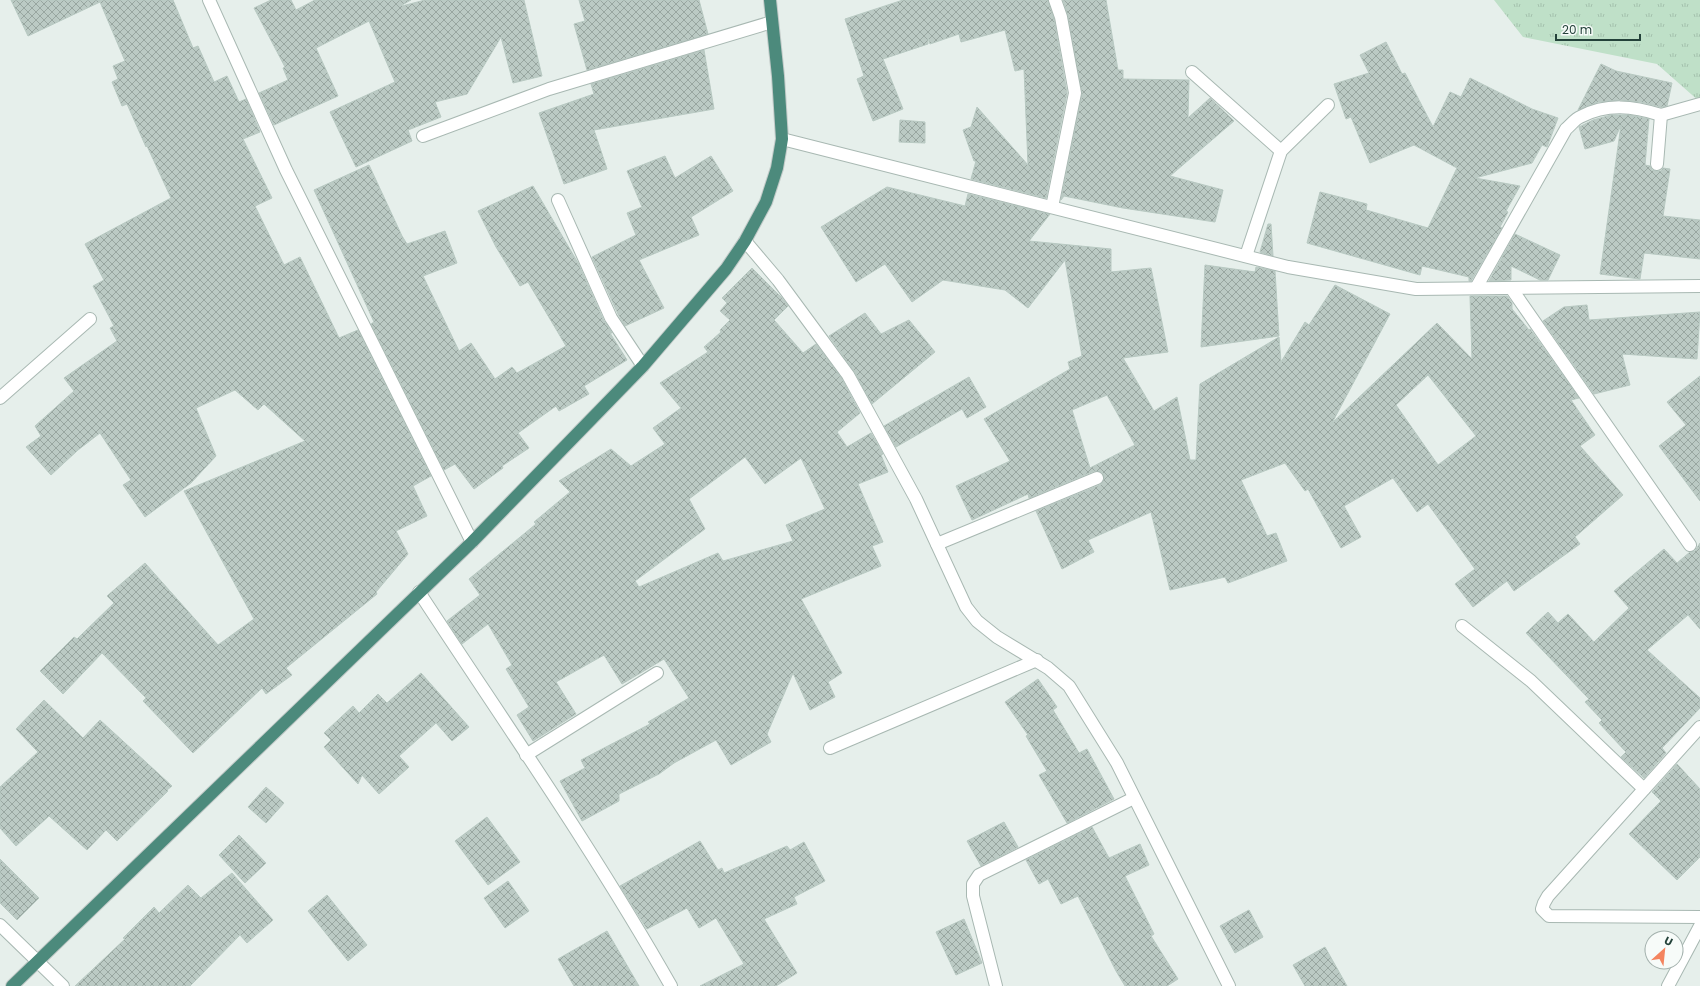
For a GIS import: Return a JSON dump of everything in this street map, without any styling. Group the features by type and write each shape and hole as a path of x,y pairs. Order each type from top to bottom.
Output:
{"highway":[{"path":"12,986 39,962 472,542 643,366 726,269 745,241 766,202 777,168 782,139 778,76 770,0"}],"street":[{"path":"209,0 286,170 472,542"},
{"path":"1052,207 1075,93 1061,17 1055,0"},
{"path":"423,136 550,89 772,22"},
{"path":"1192,72 1281,151"},
{"path":"1476,288 1566,129 1579,117 1596,110 1619,106 1644,110 1661,115 1700,104"},
{"path":"1246,256 1281,151 1328,106"},
{"path":"1657,164 1661,115"},
{"path":"782,139 1288,267 1416,289 1700,286"},
{"path":"558,200 611,318 643,366"},
{"path":"745,241 778,280 848,375 916,499 966,607 977,621 997,637 1037,660 1058,675 1069,686 1117,763 1228,986"},
{"path":"1511,288 1690,544"},
{"path":"0,398 90,319"},
{"path":"937,544 1096,478"},
{"path":"419,592 637,927 671,986"},
{"path":"1462,626 1531,681 1644,789"},
{"path":"830,748 1037,660"},
{"path":"526,755 656,673"},
{"path":"1700,727 1548,896 1542,909 1549,916 1700,917"},
{"path":"996,986 973,896 973,884 979,875 1134,798"},
{"path":"0,925 63,986"},
{"path":"1668,986 1700,926"}],"green space":[{"path":"1494,0 1700,0 1700,102 1657,64 1523,37"}],"building":[{"path":"11,0 173,0 193,48 198,46 214,82 227,76 239,102 246,99 260,132 243,139 272,198 255,206 284,265 300,257 339,338 358,330 431,476 413,486 427,516 396,531 408,554 376,592 377,594 286,668 292,675 266,694 262,688 193,753 143,701 146,698 102,653 63,694 40,671 74,637 77,639 114,603 107,596 145,563 218,645 254,619 184,491 305,441 264,404 258,410 235,390 196,408 216,456 191,483 145,517 123,485 131,480 100,433 78,450 51,475 26,447 41,436 35,426 74,391 64,378 117,341 110,328 114,326 93,286 104,280 85,244 171,198 127,104 122,106 112,82 118,79 113,66 125,61 100,2 28,36"},
{"path":"271,0 291,0 296,10 315,0 411,0 402,6 425,0 524,0 542,76 513,83 501,37 467,94 435,102 441,117 408,130 412,141 356,167 330,112 395,82 369,21 316,48 338,96 274,125 259,93 288,80 283,68 285,67 254,8"},
{"path":"579,0 699,0 708,34 587,70 574,24 585,21"},
{"path":"903,0 1048,0 1054,19 1067,93 1046,198 971,179 976,161 974,161 963,130 971,127 977,107 1028,165 1024,69 1015,71 1005,30 961,42 959,34 930,44 928,38 928,44 883,59 903,109 873,121 857,79 864,76 845,19"},
{"path":"1063,0 1106,0 1118,70 1123,70 1123,79 1189,80 1188,118 1210,98 1234,121 1170,176 1223,190 1215,222 1123,208 1064,196 1061,200 1082,94 1068,16"},
{"path":"1386,42 1402,74 1405,73 1433,127 1450,92 1461,97 1470,78 1532,109 1558,118 1547,147 1542,145 1532,163 1475,178 1520,186 1506,211 1508,212 1500,227 1502,228 1471,281 1469,281 1469,277 1422,266 1420,275 1307,243 1320,192 1367,204 1366,210 1428,228 1457,168 1414,145 1370,163 1351,117 1346,119 1334,84 1369,73 1360,55"},
{"path":"704,50 714,109 594,130 607,169 564,184 539,113 594,94 591,84"},
{"path":"1601,64 1616,71 1672,83 1667,106 1661,107 1641,102 1620,100 1598,102 1578,110"},
{"path":"1611,115 1629,115 1649,119 1645,165 1650,166 1652,170 1656,171 1661,171 1663,168 1670,169 1663,216 1700,220 1700,259 1644,253 1640,279 1600,274 1621,125 1614,141 1585,149 1579,127 1593,120"},
{"path":"900,120 925,122 925,143 899,142"},
{"path":"665,156 675,178 711,156 733,191 691,217 699,235 639,260 664,308 625,326 592,257 636,235 627,213 642,207 627,171"},
{"path":"369,165 407,244 445,231 457,263 423,276 459,351 471,343 495,379 512,367 517,373 566,346 528,282 520,286 496,247 478,211 533,186 578,263 604,321 612,333 610,333 627,360 584,386 589,394 559,411 556,406 518,433 529,448 502,466 503,468 474,489 455,464 444,470 371,324 374,322 314,190"},
{"path":"887,187 965,206 968,194 1050,214 1029,241 1111,249 1111,272 1151,268 1168,352 1123,358 1154,411 1177,397 1190,460 1196,460 1200,384 1279,337 1281,362 1305,322 1309,325 1335,285 1390,314 1332,423 1437,323 1472,359 1470,296 1507,296 1512,303 1512,309 1529,330 1530,329 1579,398 1571,400 1595,435 1580,446 1623,495 1575,537 1580,544 1514,591 1507,581 1473,607 1455,584 1475,569 1428,504 1417,512 1393,478 1344,506 1361,537 1341,548 1308,489 1305,491 1285,463 1241,480 1267,536 1276,533 1287,561 1228,583 1225,577 1170,590 1151,512 1088,540 1094,552 1062,569 1036,511 1100,485 1104,479 1102,472 1094,471 1029,498 1028,494 972,520 956,486 1010,461 984,419 1070,369 1068,362 1082,356 1065,260 1028,308 1005,290 943,280 912,302 885,264 856,282 821,227","holes":["1428,375 1476,436 1438,465 1396,405","1107,395 1135,445 1090,468 1072,410"]},
{"path":"1268,224 1271,224 1273,256 1260,252"},
{"path":"1515,234 1560,255 1548,280 1540,280 1511,266 1511,280 1489,281"},
{"path":"1205,265 1255,272 1256,267 1275,271 1279,336 1201,347"},
{"path":"752,268 788,306 774,320 803,353 816,344 842,379 860,413 837,432 847,447 871,433 883,454 881,455 888,472 858,484 883,542 872,546 881,566 801,599 842,673 828,682 835,697 810,710 793,673 767,734 771,742 731,765 716,740 674,763 659,774 619,794 619,801 582,821 560,781 585,768 581,760 650,724 648,722 689,698 664,659 622,684 604,655 556,682 576,714 533,741 517,715 529,707 506,669 512,665 488,624 462,644 447,621 480,595 469,579 536,524 534,522 570,492 559,481 611,449 631,466 665,444 653,428 681,408 660,383 708,352 704,347 721,332 720,330 730,320 720,311 727,303 722,298","holes":["745,457 765,484 801,458 825,509 786,525 793,541 723,561 718,553 639,587 635,581 705,529 689,499"]},
{"path":"1587,305 1589,320 1700,312 1697,359 1622,354 1630,385 1594,394 1543,321 1564,307"},
{"path":"865,313 881,334 909,320 935,352 872,404 854,371 829,336"},
{"path":"1700,376 1700,501 1659,446 1686,425 1667,402"},
{"path":"969,377 986,407 967,418 962,409 896,447 884,426"},
{"path":"1700,543 1700,629 1688,615 1647,650 1700,698 1700,708 1662,748 1666,753 1644,778 1621,757 1626,752 1599,723 1602,720 1585,702 1589,699 1526,633 1548,612 1558,623 1568,614 1594,642 1629,608 1614,591 1664,549 1677,563 1690,552 1695,551"},
{"path":"421,673 469,727 452,741 436,723 399,756 409,767 379,794 362,775 358,784 324,747 331,740 324,733 353,706 359,713 378,694 387,703"},
{"path":"1038,679 1057,707 1053,710 1079,753 1087,749 1114,799 1067,823 1039,775 1047,771 1026,736 1028,735 1005,702"},
{"path":"44,700 83,738 100,720 172,786 117,841 106,830 87,850 49,816 16,846 0,828 0,787 38,752 16,729"},
{"path":"1677,764 1700,789 1700,857 1677,880 1629,834 1661,801 1652,792"},
{"path":"266,787 284,803 266,823 248,807"},
{"path":"487,817 520,862 488,885 455,841"},
{"path":"1004,822 1018,847 981,866 967,841"},
{"path":"1092,827 1109,858 1140,844 1149,865 1125,876 1154,934 1151,936 1178,979 1167,986 1125,986 1078,896 1061,904 1048,879 1039,884 1026,860"},
{"path":"239,835 266,863 245,883 219,855"},
{"path":"700,841 718,870 722,868 724,873 787,846 790,850 804,842 825,881 794,897 797,904 764,919 797,973 776,986 700,986 744,964 716,918 699,928 687,908 647,929 620,886"},
{"path":"0,859 39,898 17,920 0,903"},
{"path":"232,873 273,920 247,943 240,935 190,986 75,986 125,939 123,938 154,907 159,913 188,885 201,898"},
{"path":"508,881 529,911 505,928 484,898"},
{"path":"327,895 367,945 348,961 308,911"},
{"path":"1249,910 1263,937 1235,953 1220,926"},
{"path":"964,919 982,963 956,975 936,932"},
{"path":"607,931 639,986 574,986 558,959"},
{"path":"1325,947 1347,986 1305,986 1293,965"}]}
